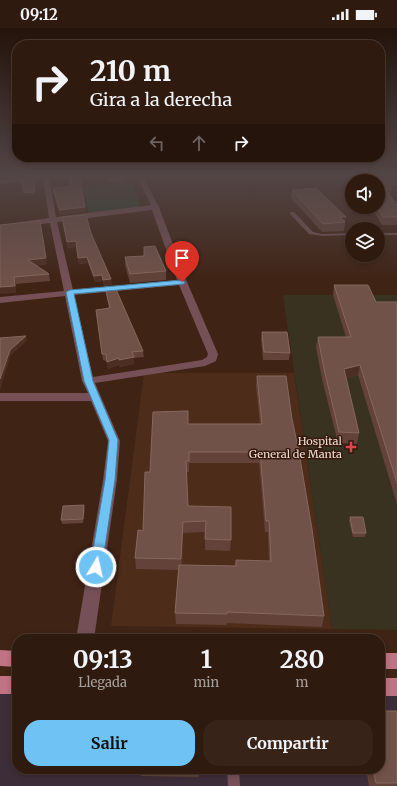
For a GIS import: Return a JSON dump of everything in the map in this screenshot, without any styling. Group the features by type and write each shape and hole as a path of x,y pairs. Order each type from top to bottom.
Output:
{"main road":[{"path":"0,658 12,658"},
{"path":"385,660 397,661"},
{"path":"0,685 12,685"},
{"path":"385,687 397,687"}],"street":[{"path":"52,212 88,381 114,440 110,480 86,634"},
{"path":"0,227 115,212"},
{"path":"88,381 205,363 212,359 212,354 182,282 156,212"},
{"path":"0,300 182,282"},
{"path":"0,397 96,397"}],"lane":[{"path":"292,213 311,232 322,235 345,234"},
{"path":"385,234 397,234"},
{"path":"234,774 234,786"}],"shaded area":[{"name":"Hospital General de Manta","path":"283,295 397,295 397,630 332,629"},
{"path":"144,373 294,373 332,629 111,626"},
{"path":"12,686 12,774 385,774 385,695 397,695 397,786 0,786 0,687"}],"building":[{"path":"312,212 341,212 346,217 340,217 345,222 323,224"},
{"path":"385,212 397,212 397,217 383,217 381,214 385,214"},
{"path":"86,215 91,233 111,279 103,280 102,275 94,276 87,257 78,258 76,241 67,242 62,217"},
{"path":"40,221 46,258 28,260 49,274 14,277 15,286 0,287 0,225"},
{"path":"155,246 166,271 130,274 125,257 144,256 144,247"},
{"path":"334,285 368,285 376,302 397,302 397,483 360,365 344,369 359,433 339,432 318,337 351,337"},
{"path":"105,287 115,287 143,351 132,352 134,357 119,360 119,358 107,362 106,354 102,354 96,310 110,308"},
{"path":"262,332 287,332 290,353 264,352"},
{"path":"26,336 10,350 0,379 0,338"},
{"path":"257,376 286,376 292,419 312,529 324,616 227,612 227,614 175,613 179,565 236,566 236,560 271,561 269,521 266,521 260,452 189,452 189,461 186,461 188,506 231,507 231,540 205,539 206,521 183,522 181,559 135,558 138,530 143,531 145,472 150,472 153,412 188,411 188,424 262,424"},
{"path":"84,505 83,519 61,520 63,506"},
{"path":"350,517 363,517 366,533 353,533"},
{"path":"385,711 397,711 397,783 376,783 374,774 385,774"}],"place":[{"name":"Hospital General de Manta","path":"351,447"}],"route":[{"path":"96,567 110,480 114,440 88,381 70,292 182,282"}]}
